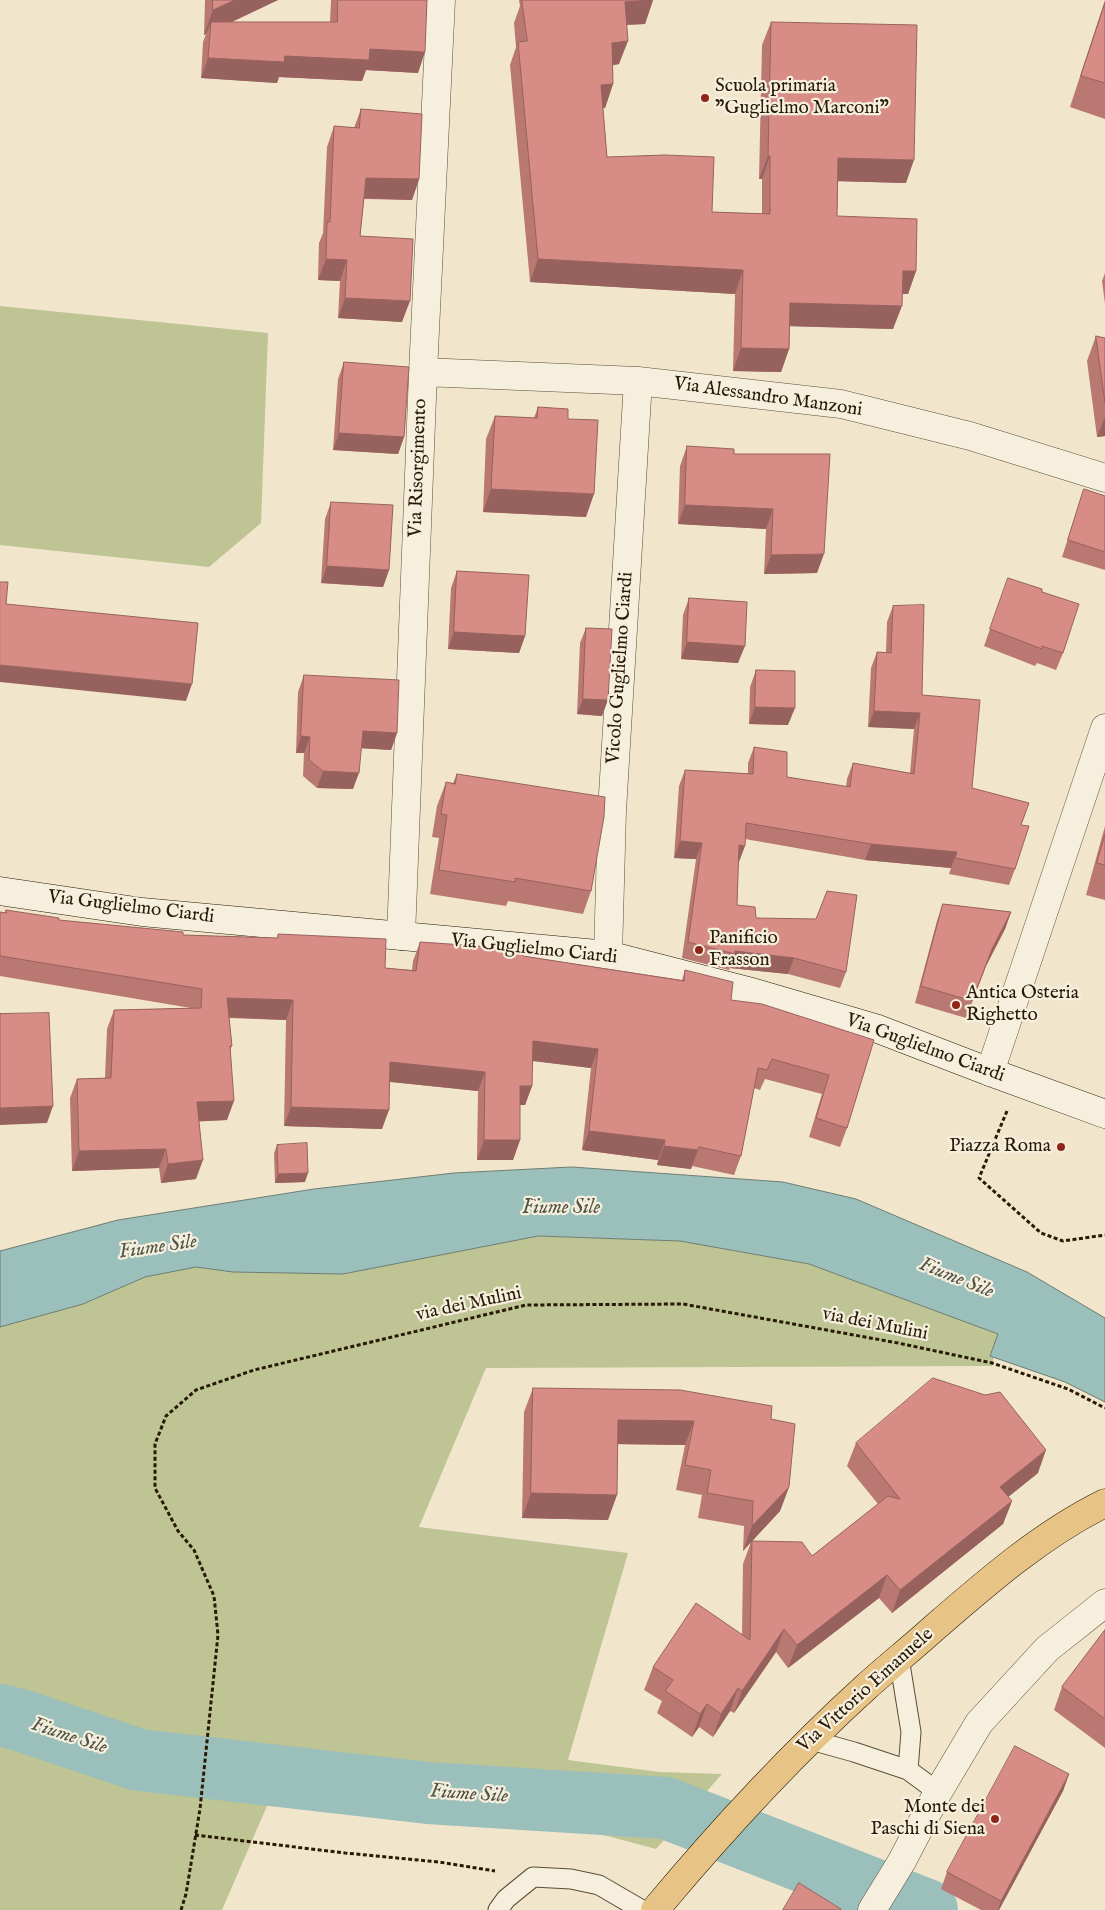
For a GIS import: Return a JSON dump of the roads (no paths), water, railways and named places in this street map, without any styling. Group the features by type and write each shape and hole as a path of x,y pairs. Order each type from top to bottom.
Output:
{"main road":[{"name":"Via Vittorio Emanuele","path":"655,1910 686,1871 757,1794 865,1688 1009,1565 1082,1514 1105,1503"}],"street":[{"name":"Via Risorgimento","path":"401,936 423,372 441,0"},
{"name":"Via Alessandro Manzoni","path":"423,372 638,381 841,404 970,436 1105,478"},
{"name":"Vicolo Guglielmo Ciardi","path":"608,955 612,811 638,381"},
{"path":"990,1072 1105,728"},
{"name":"Via Guglielmo Ciardi","path":"0,891 142,912 608,955 748,991 878,1029 1105,1114"},
{"path":"872,1910 902,1861 938,1792 979,1723 1047,1649 1105,1604"}],"lane":[{"path":"899,1658 911,1732 908,1770"},
{"path":"811,1740 908,1770 938,1792"},
{"path":"498,1910 506,1898 532,1877 571,1879 599,1885 642,1910"}],"water":[{"path":"572,1167 783,1182 856,1199 1027,1272 1105,1318 1105,1402 1065,1382 990,1356 998,1334 809,1264 680,1241 538,1236 343,1274 233,1272 196,1267 145,1277 83,1304 0,1327 0,1251 118,1220 314,1189 454,1173"},
{"path":"0,1703 14,1708 11,1729 0,1732"}],"waterway":[{"name":"Fiume Sile","path":"0,1715 139,1760 428,1793 666,1808 927,1910"}],"place":[{"name":"Scuola primaria \"Guglielmo Marconi\"","path":"705,98"},
{"name":"Panificio Frasson","path":"699,950"},
{"name":"Antica Osteria Righetto","path":"956,1005"},
{"name":"Piazza Roma","path":"1061,1147"},
{"name":"Monte dei Paschi di Siena","path":"995,1819"}]}
